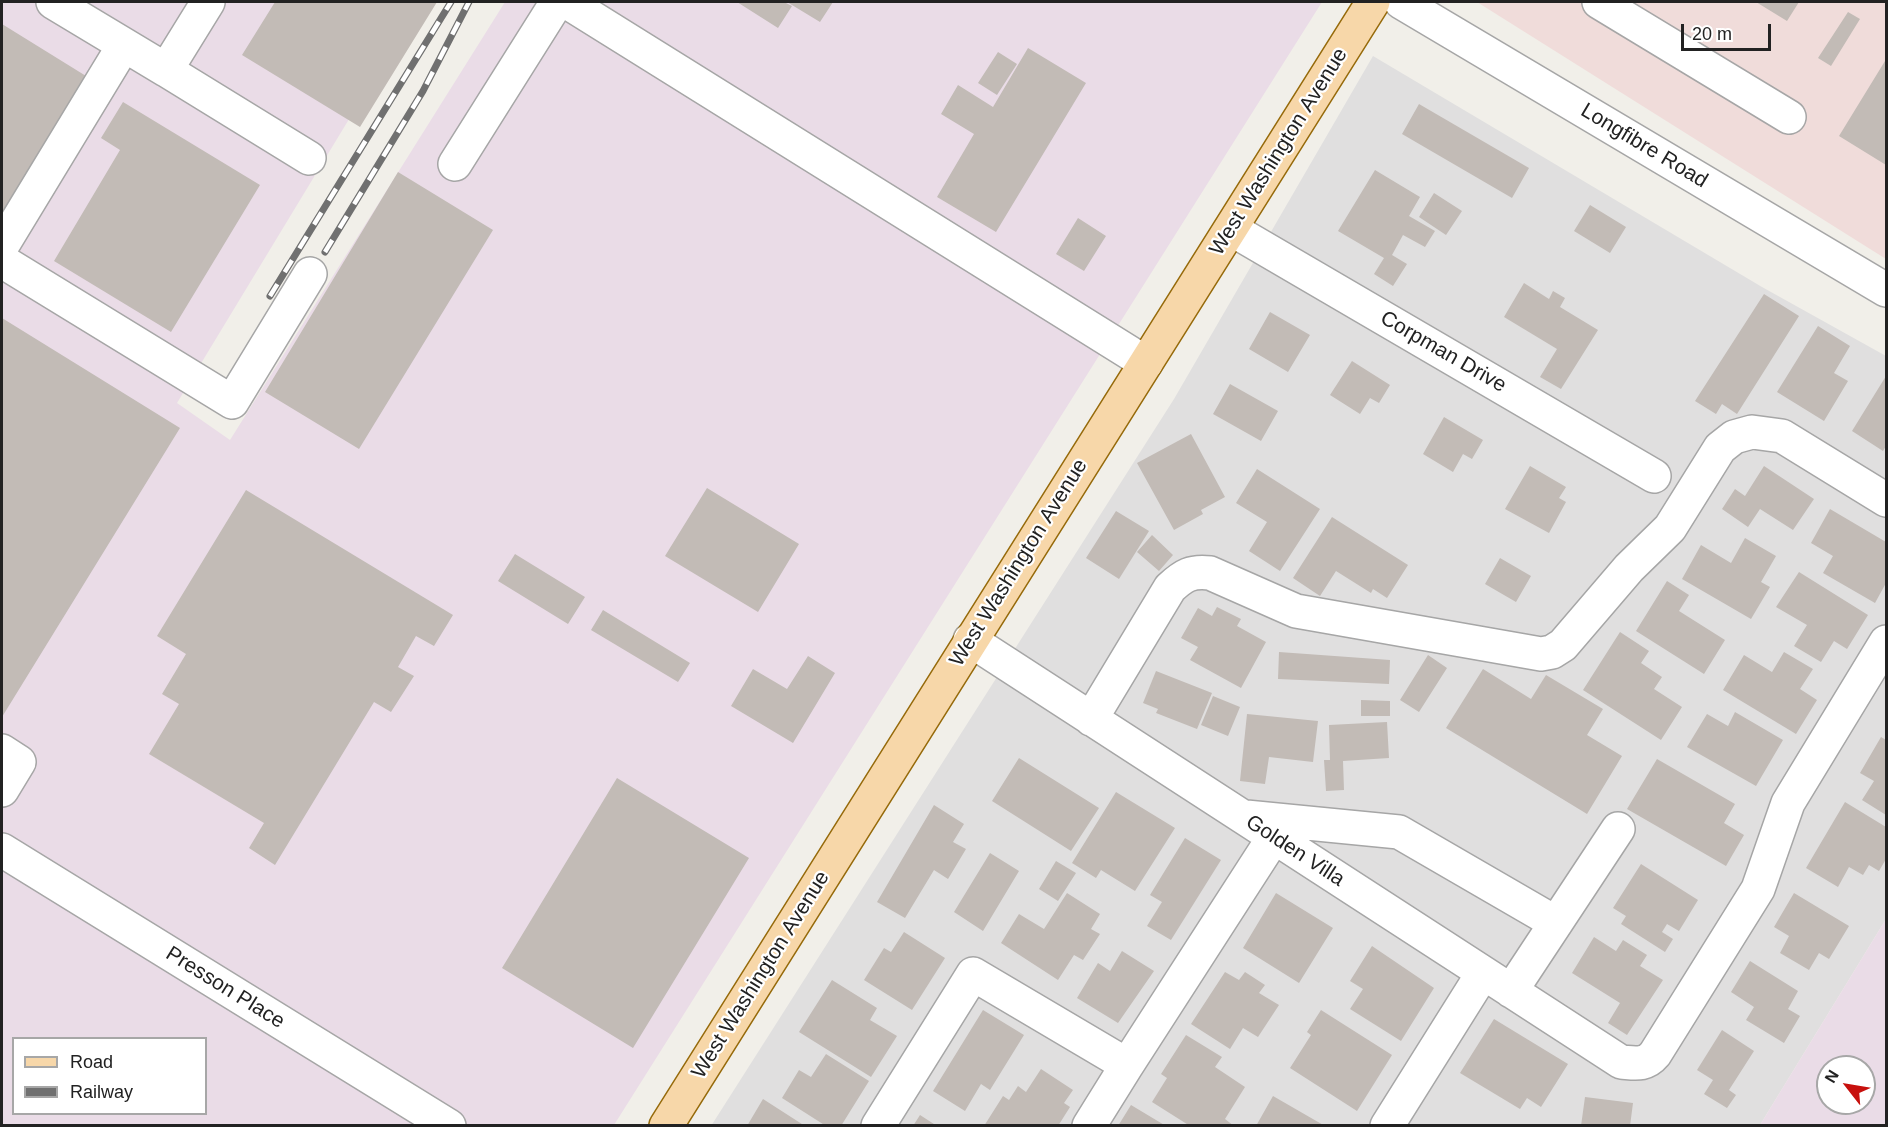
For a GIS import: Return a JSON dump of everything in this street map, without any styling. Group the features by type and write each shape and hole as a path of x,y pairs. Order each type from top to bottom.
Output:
{"main road":[{"name":"West Washington Avenue","path":"666,1125 1373,2"}],"street":[{"path":"53,2 309,158"},
{"path":"166,70 208,2"},
{"path":"455,164 557,2"},
{"path":"567,2 1146,363"},
{"name":"Longfibre Road","path":"1401,2 1887,290"},
{"path":"1599,2 1789,117"},
{"path":"2,246 124,45"},
{"name":"Corpman Drive","path":"1231,229 1654,476"},
{"path":"2,261 232,402 310,274"},
{"path":"1091,719 1170,588 1185,574 1196,571 1210,573 1296,611 1541,654 1552,652 1563,645 1629,568 1670,528 1720,448 1734,437 1752,432 1782,435 1887,500"},
{"name":"Golden Villa","path":"970,640 1621,1062 1640,1064 1649,1061 1667,1035 1758,889 1788,803 1887,642"},
{"path":"2,751 19,762 2,790"},
{"path":"1242,816 1398,832 1556,923"},
{"path":"1511,991 1618,829"},
{"path":"1089,1125 1274,837"},
{"name":"Presson Place","path":"2,850 449,1125"},
{"path":"1387,1125 1483,973"},
{"path":"879,1125 973,974 1127,1065"}],"shaded area":[{"path":"2,2 420,2 177,403 230,440 505,2 1322,2 614,1125 2,1126"},
{"path":"1477,2 1886,2 1886,259"},
{"path":"1373,56 1762,287 1886,356 1886,919 1760,1125 711,1126 1174,399"},
{"path":"1886,919 1886,1125 1760,1125"}],"building":[{"path":"275,2 437,2 360,127 242,55"},
{"path":"737,2 784,2 792,6 778,28"},
{"path":"787,2 833,2 820,22"},
{"path":"1756,2 1799,2 1787,21"},
{"path":"1848,12 1860,19 1831,66 1818,58"},
{"path":"2,24 86,76 2,216"},
{"path":"1028,48 1086,83 996,232 937,197 974,134 941,114 958,85 993,107"},
{"path":"998,52 1017,64 997,95 978,83"},
{"path":"1886,62 1886,165 1839,136"},
{"path":"123,102 260,185 171,332 54,261 120,150 101,138"},
{"path":"1419,104 1529,168 1512,198 1402,134"},
{"path":"1375,170 1420,197 1409,216 1435,231 1425,247 1403,235 1392,255 1407,264 1393,286 1374,274 1384,258 1338,231"},
{"path":"398,172 493,230 359,449 265,392"},
{"path":"1434,193 1462,211 1446,235 1419,217"},
{"path":"1590,205 1626,227 1610,253 1574,231"},
{"path":"1078,218 1106,236 1084,271 1056,254"},
{"path":"1524,283 1549,299 1553,291 1565,298 1560,307 1598,330 1561,389 1540,377 1557,349 1504,317"},
{"path":"1764,294 1799,316 1737,414 1722,404 1716,414 1695,401"},
{"path":"1270,312 1310,335 1288,372 1249,349"},
{"path":"2,318 180,428 2,717"},
{"path":"1818,326 1850,346 1834,373 1848,381 1824,421 1777,392"},
{"path":"1352,361 1390,385 1379,403 1370,398 1360,414 1330,395"},
{"path":"1886,376 1886,446 1883,451 1852,431"},
{"path":"1230,384 1278,411 1261,441 1213,414"},
{"path":"1444,417 1483,440 1472,459 1463,454 1453,472 1423,454"},
{"path":"1191,434 1225,497 1201,510 1203,514 1174,530 1137,463"},
{"path":"1530,466 1566,487 1559,498 1566,502 1549,533 1505,509"},
{"path":"1764,466 1814,499 1793,530 1760,509 1748,527 1722,509 1735,489 1745,496"},
{"path":"1257,469 1320,509 1280,571 1249,551 1267,522 1236,503"},
{"path":"707,488 799,544 758,612 665,556"},
{"path":"246,490 453,615 434,646 416,636 398,667 414,676 391,712 374,702 275,865 249,848 264,823 149,754 179,704 162,694 186,654 157,636"},
{"path":"1830,509 1886,542 1886,583 1875,603 1823,573 1833,556 1811,543"},
{"path":"1116,511 1149,531 1119,579 1086,558"},
{"path":"1332,517 1408,565 1387,598 1373,589 1371,593 1336,571 1320,596 1293,578"},
{"path":"1152,535 1173,555 1159,571 1137,552"},
{"path":"1745,538 1776,556 1761,582 1770,587 1751,619 1682,579 1701,545 1731,563"},
{"path":"515,554 585,597 568,624 498,581"},
{"path":"1500,558 1531,576 1516,602 1485,584"},
{"path":"1799,572 1868,615 1847,649 1834,641 1821,662 1794,646 1807,625 1776,607"},
{"path":"1667,581 1689,595 1679,611 1725,640 1704,674 1636,631"},
{"path":"1217,607 1241,619 1237,626 1266,642 1241,688 1190,660 1198,647 1181,638 1198,608 1212,616"},
{"path":"603,610 690,663 678,682 591,630"},
{"path":"1620,632 1649,651 1641,663 1662,677 1654,689 1682,707 1661,740 1583,690"},
{"path":"1279,652 1390,660 1389,684 1278,679"},
{"path":"1784,652 1813,669 1800,689 1817,700 1796,734 1723,690 1744,655 1772,672"},
{"path":"1428,655 1447,668 1419,712 1400,700"},
{"path":"808,656 835,673 793,743 731,706 753,669 787,689"},
{"path":"1483,669 1531,699 1546,675 1603,709 1587,735 1622,756 1587,814 1446,728"},
{"path":"1156,671 1212,693 1197,729 1156,713 1158,709 1143,703"},
{"path":"1213,696 1240,707 1228,736 1201,725"},
{"path":"1361,700 1390,701 1390,716 1361,716"},
{"path":"1735,712 1783,740 1756,786 1687,747 1707,714 1728,726"},
{"path":"1247,714 1318,721 1313,762 1269,757 1265,784 1240,781"},
{"path":"1387,722 1389,758 1343,761 1344,790 1326,791 1324,760 1330,760 1329,725"},
{"path":"1881,737 1886,740 1886,815 1862,800 1874,781 1860,773"},
{"path":"1019,758 1099,808 1071,851 992,801"},
{"path":"1657,759 1735,804 1724,823 1744,835 1726,866 1627,809"},
{"path":"617,778 749,858 633,1048 502,968"},
{"path":"1116,792 1175,828 1135,891 1101,870 1096,878 1072,863"},
{"path":"1845,802 1886,827 1886,859 1879,871 1869,865 1863,875 1849,867 1838,887 1806,868"},
{"path":"934,805 964,824 953,842 966,849 948,879 934,870 905,918 877,902"},
{"path":"1185,838 1221,860 1171,940 1147,926 1162,902 1150,895"},
{"path":"990,853 1019,871 983,931 954,912"},
{"path":"1056,861 1076,873 1058,901 1039,889"},
{"path":"1641,864 1698,900 1679,931 1667,924 1662,932 1673,939 1665,952 1621,924 1626,916 1613,908"},
{"path":"1067,893 1100,914 1091,929 1100,934 1083,960 1074,955 1058,980 1001,943 1019,914 1044,929"},
{"path":"1276,893 1333,928 1299,983 1243,948"},
{"path":"1794,893 1849,926 1829,959 1819,953 1809,970 1780,953 1789,936 1774,927"},
{"path":"904,932 945,958 912,1010 864,980 884,948 891,952"},
{"path":"1594,937 1616,951 1623,940 1647,955 1640,966 1663,980 1627,1035 1608,1023 1620,1003 1572,973"},
{"path":"1372,946 1434,988 1401,1041 1350,1009 1363,989 1350,981"},
{"path":"1122,951 1154,971 1118,1023 1077,998 1098,963 1110,971"},
{"path":"1750,961 1798,991 1788,1009 1800,1016 1784,1043 1746,1020 1754,1007 1731,992"},
{"path":"1225,972 1239,980 1245,972 1265,985 1259,993 1279,1005 1258,1037 1243,1028 1230,1049 1191,1024"},
{"path":"832,980 877,1008 870,1020 897,1036 871,1077 799,1032"},
{"path":"983,1010 1024,1035 990,1090 981,1084 965,1111 933,1091"},
{"path":"1321,1010 1392,1055 1357,1111 1290,1068 1311,1035 1307,1032"},
{"path":"1494,1019 1568,1064 1541,1107 1527,1098 1520,1109 1460,1073"},
{"path":"1722,1030 1754,1051 1729,1090 1736,1095 1727,1108 1704,1094 1713,1080 1697,1070"},
{"path":"1186,1035 1222,1057 1215,1067 1245,1087 1225,1119 1234,1126 1190,1126 1152,1102 1167,1078 1161,1074"},
{"path":"826,1054 869,1081 841,1126 826,1126 782,1098 799,1070 811,1077"},
{"path":"1041,1069 1073,1090 1064,1103 1070,1107 1058,1126 984,1126 1003,1096 1009,1100 1018,1086 1026,1092"},
{"path":"1273,1096 1325,1126 1256,1126"},
{"path":"1585,1097 1633,1103 1630,1126 1581,1126"},
{"path":"763,1099 805,1126 747,1126"},
{"path":"1131,1105 1166,1126 1118,1126"},
{"path":"920,1115 937,1126 913,1126"}],"railway":[{"path":"270,296 451,2"},
{"path":"325,252 423,91 469,2"}]}
